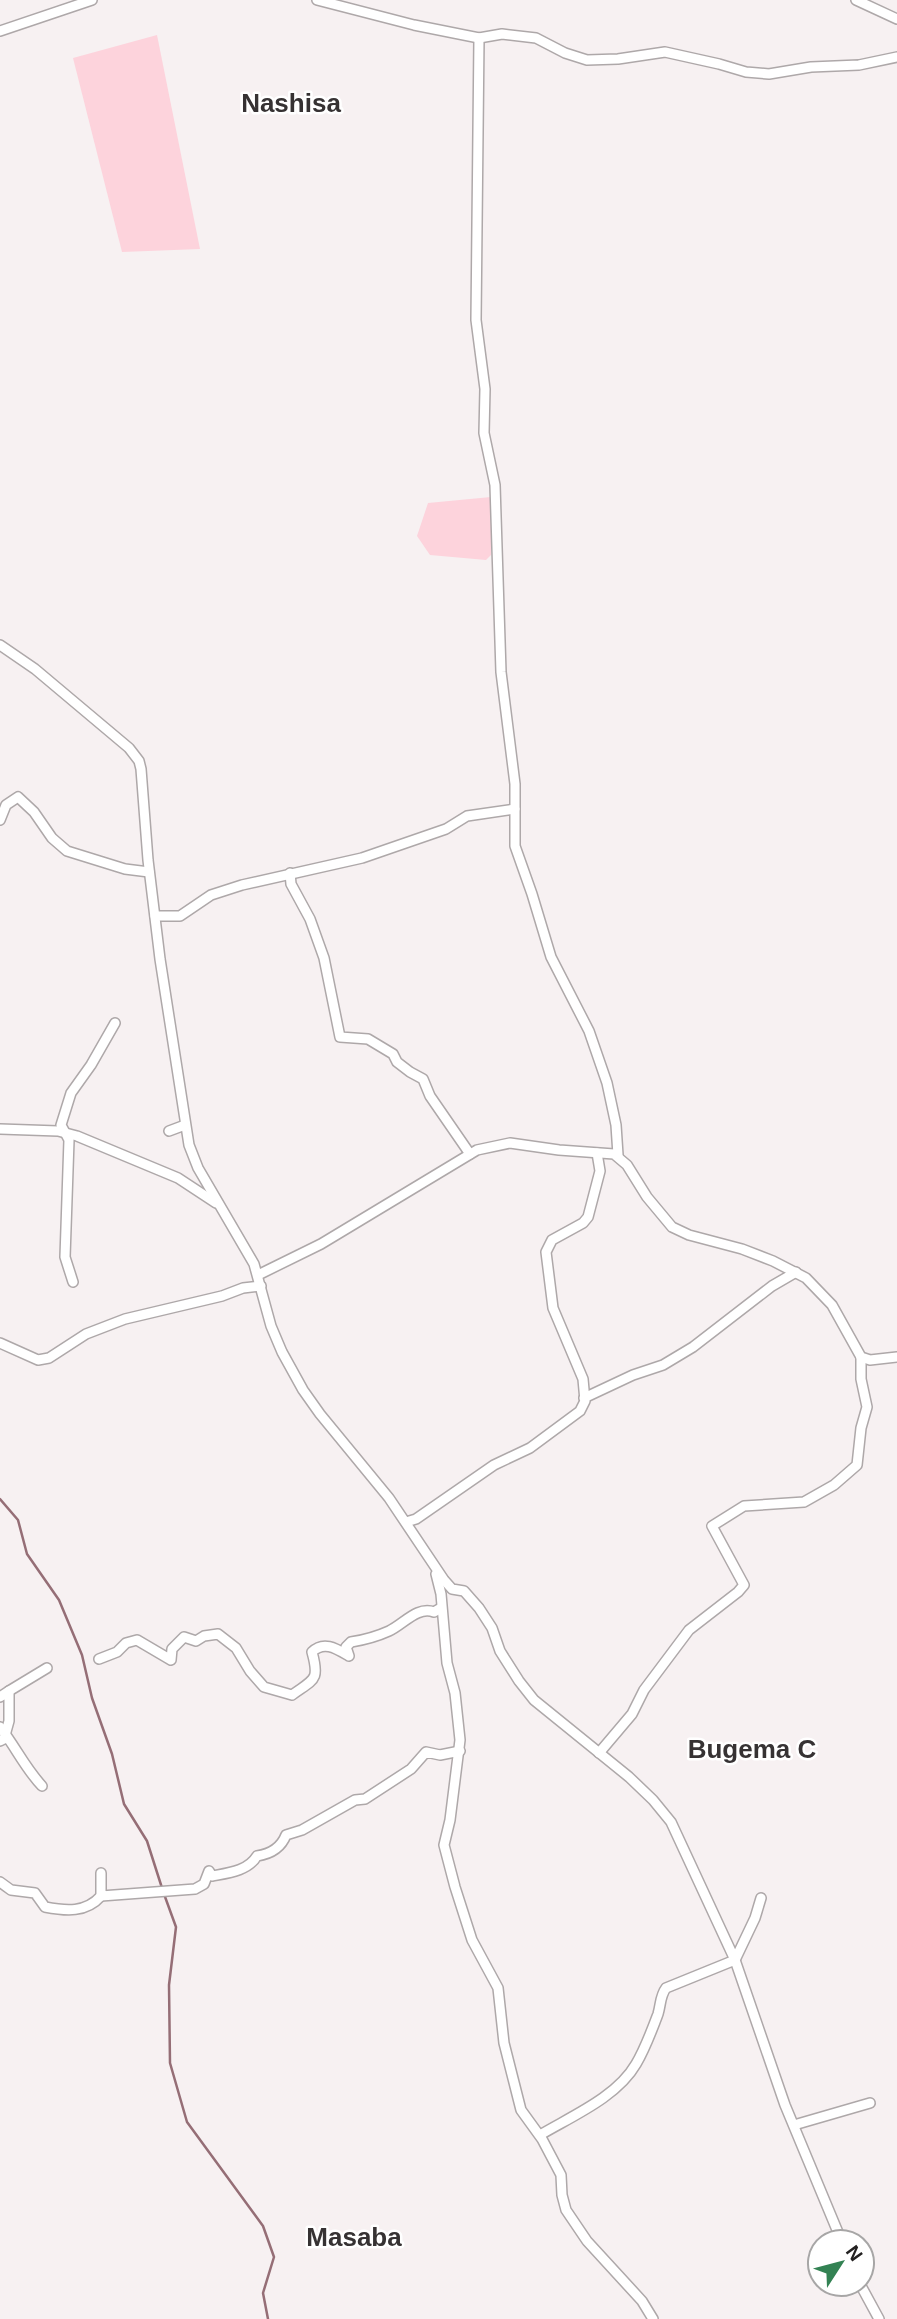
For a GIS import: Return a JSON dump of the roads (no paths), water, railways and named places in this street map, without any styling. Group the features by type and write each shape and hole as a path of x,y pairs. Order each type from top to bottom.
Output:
{"street":[{"path":"0,31 92,0"},
{"path":"317,0 414,25 479,38 502,34 536,38 565,53 594,60 677,53 757,74 822,66 859,65 897,57"},
{"path":"856,0 897,19"},
{"path":"479,38 476,320 485,389 484,433 495,485 501,672 509,725 515,846 551,957 589,1031 607,1083 616,1125 618,1155 672,1227 689,1235 741,1249 796,1272 819,1289 832,1305 861,1357 860,1368 867,1407 861,1428 857,1465 834,1485 804,1502 744,1506 712,1526 744,1585 689,1630 644,1690 632,1714 599,1753"},
{"path":"0,645 35,669 119,739 139,761 149,872 185,1125 193,1156 241,1239 258,1275 275,1338 303,1390 406,1522 435,1570 452,1589 464,1591 479,1608 492,1628 500,1651 534,1700 653,1800 670,1822 735,1960 794,2125 836,2228"},
{"path":"0,820 5,805 18,797 34,812 52,838 67,851 125,869 149,872"},
{"path":"155,916 180,916 211,895 290,873 387,851 446,829 467,816 515,809"},
{"path":"290,873 291,884 310,919 324,958 340,1038 368,1039 393,1054 397,1062 423,1079 429,1096 470,1154"},
{"path":"72,1282 65,1258 69,1140 62,1121 71,1093 115,1023"},
{"path":"169,1130 185,1125"},
{"path":"0,1129 64,1131 178,1178 220,1206"},
{"path":"258,1275 333,1238 470,1154 491,1145 510,1143 618,1155"},
{"path":"406,1522 416,1519 494,1465 530,1448 580,1411 584,1398 583,1379 554,1308 546,1252 552,1240 583,1223 588,1217 600,1171 597,1153"},
{"path":"584,1398 633,1375 663,1365 693,1347 772,1286 796,1272"},
{"path":"0,1343 38,1360 49,1358 86,1334 125,1319 222,1296 243,1288 261,1286"},
{"path":"861,1357 870,1360 897,1357"},
{"path":"435,1570 441,1594 447,1663 456,1703 460,1751 444,1849 472,1940 498,1988 504,2043 521,2110 540,2135 561,2175 562,2198 571,2218 593,2248 642,2301 653,2319"},
{"path":"99,1659 117,1652 126,1643 137,1640 171,1660 172,1649 184,1637 196,1641 204,1636 218,1634 236,1648 264,1687 292,1695 312,1683 316,1675 312,1651 318,1646 327,1645 349,1656 346,1647 351,1642 391,1630 419,1611 434,1612 441,1608"},
{"path":"0,1697 47,1668"},
{"path":"9,1691 9,1721 2,1734 42,1786"},
{"path":"101,1896 195,1889 204,1884 209,1871 212,1876 241,1869 252,1863 257,1856 281,1846 286,1835 302,1830 355,1800 365,1799 411,1769 426,1752 440,1755 460,1751"},
{"path":"0,1882 11,1890 35,1893 45,1907 64,1911 95,1903 101,1896 101,1873"},
{"path":"540,2135 595,2102 628,2074 643,2049 666,1988 735,1960 755,1918 761,1898"},
{"path":"794,2125 870,2103"},
{"path":"868,2298 879,2319"}],"waterway":[{"path":"0,1499 18,1520 27,1554 59,1600 82,1655 124,1804 147,1841 162,1888"},
{"path":"164,1894 176,1927 169,1985 170,2063 187,2122 263,2226 274,2257 263,2293 268,2319"}],"district":[{"name":"Nashisa","path":"291,103"},
{"name":"Bugema C","path":"752,1749"},
{"name":"Masaba","path":"354,2237"}]}
